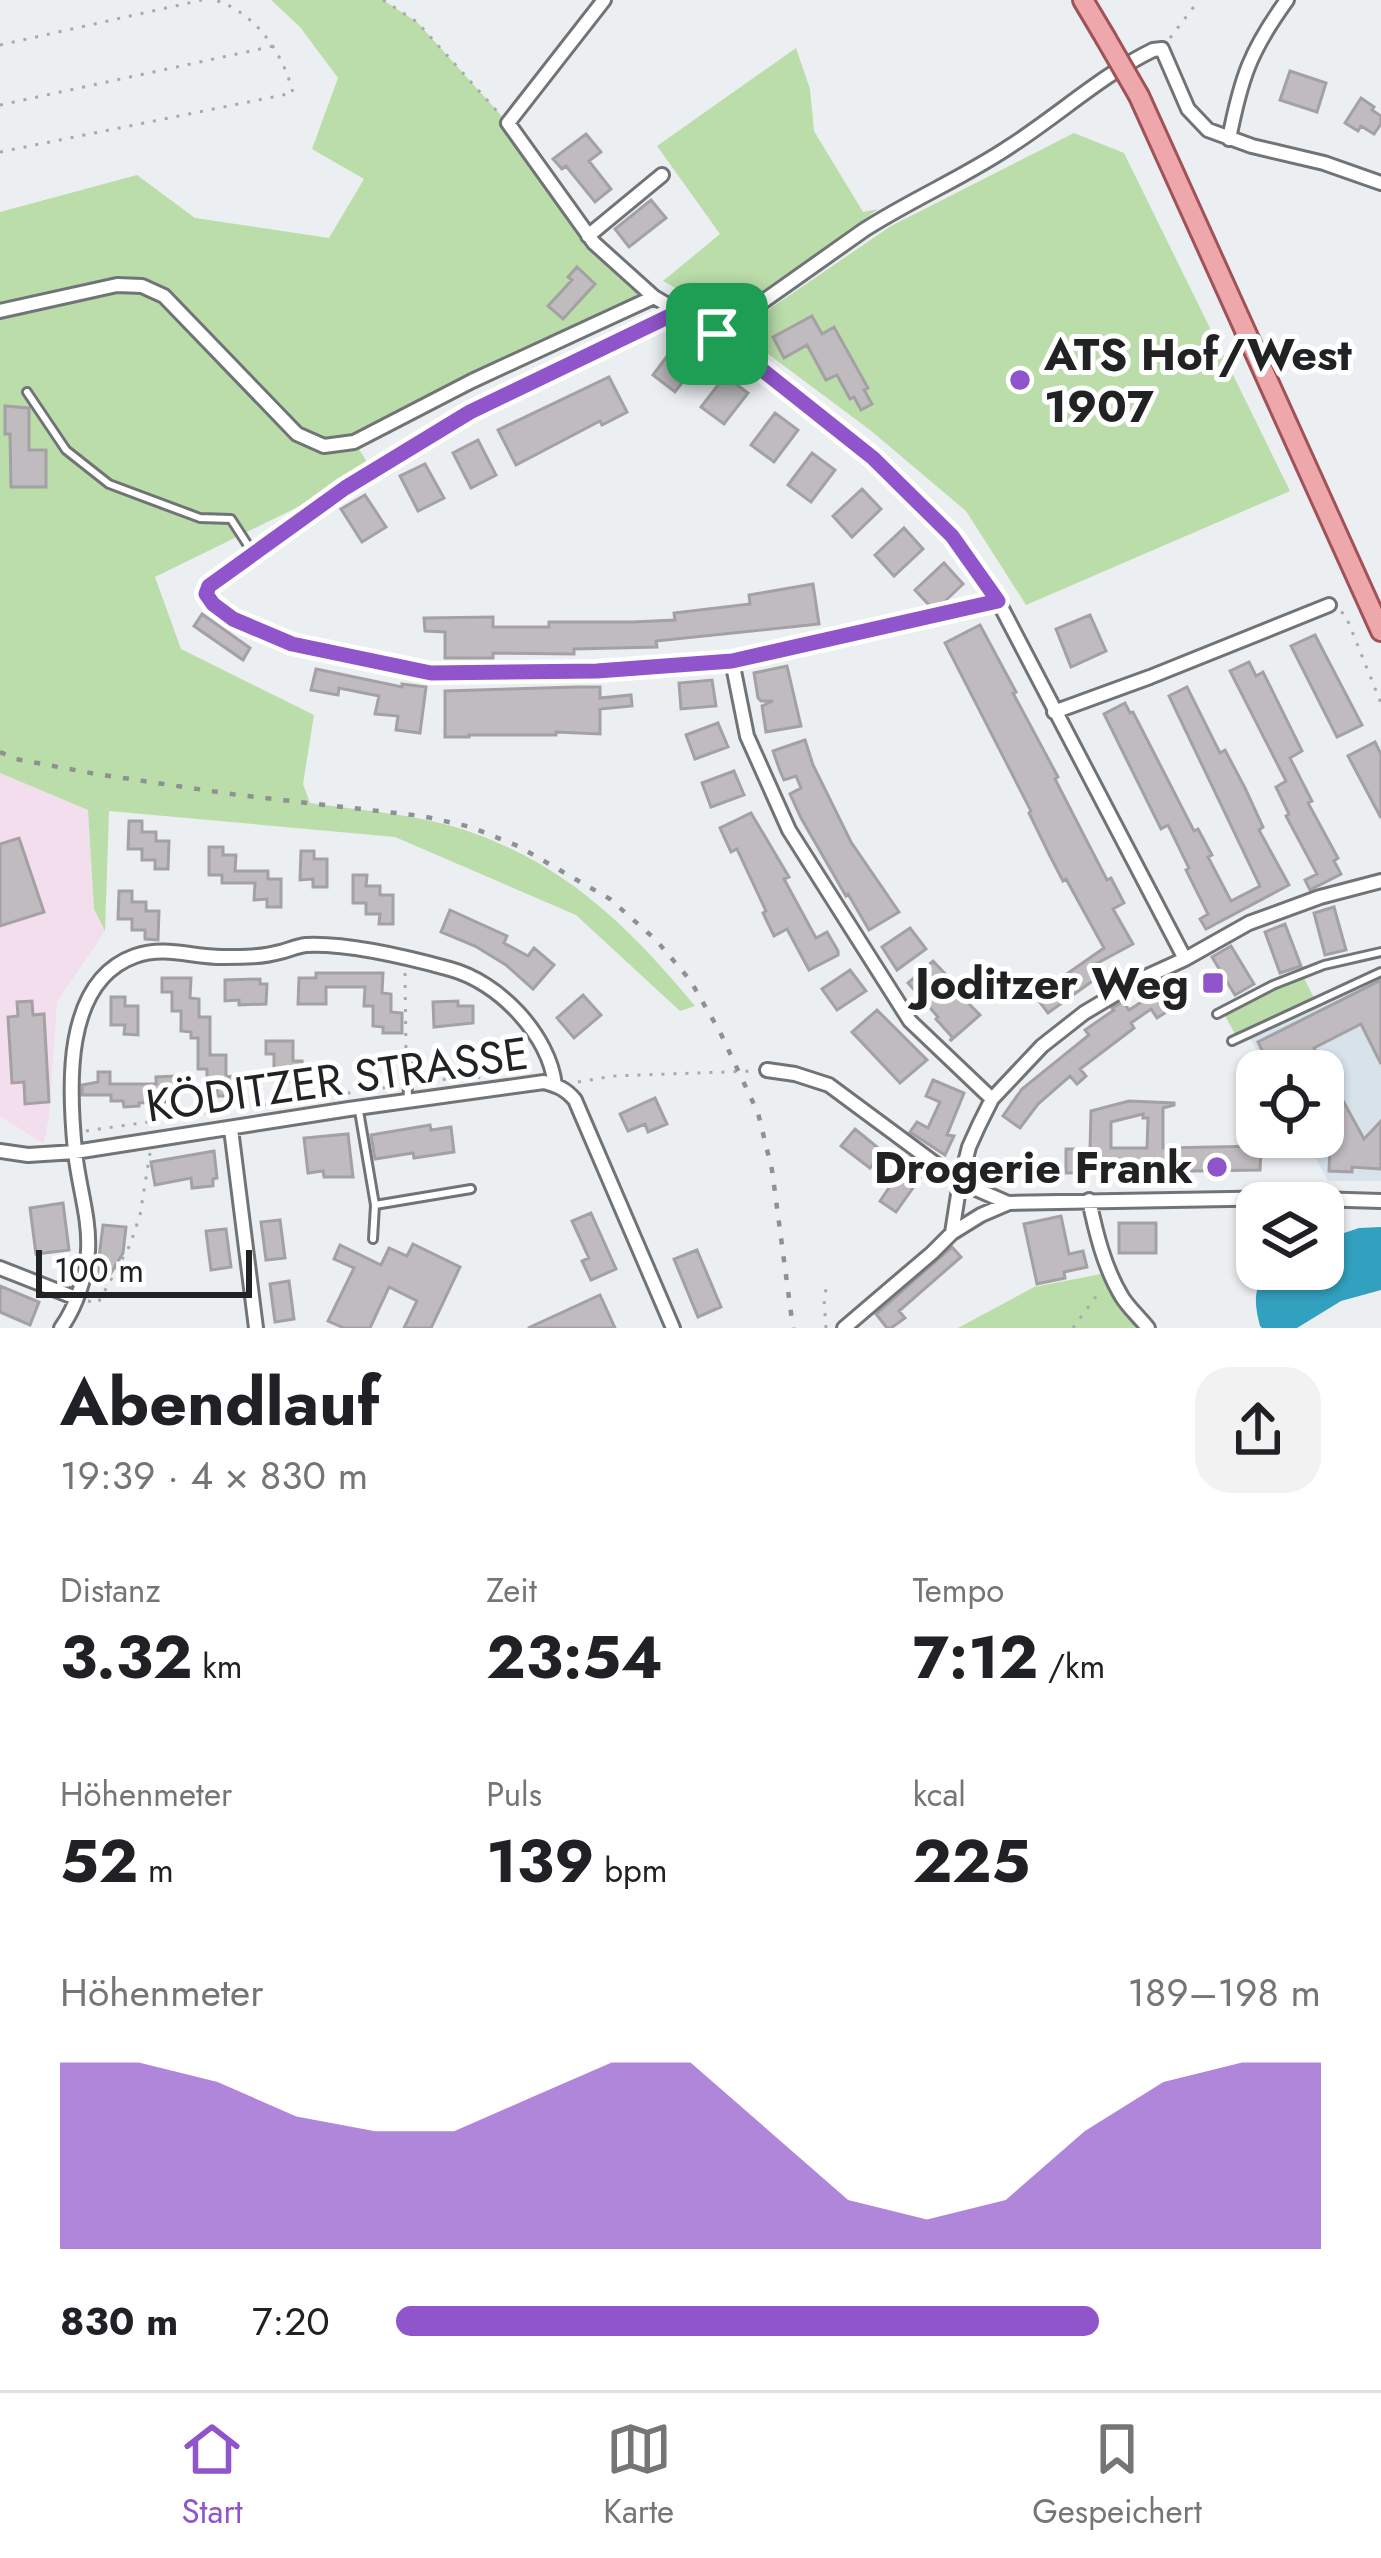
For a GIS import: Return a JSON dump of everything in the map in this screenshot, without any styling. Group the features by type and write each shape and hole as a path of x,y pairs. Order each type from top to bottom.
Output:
{"main road":[{"path":"1083,0 1139,96 1381,631"}],"street":[{"path":"604,0 508,123 588,236 654,297 717,334 873,458 952,536 998,601 1185,959"},
{"path":"1229,139 1240,82 1260,36 1287,0"},
{"path":"717,334 888,214 976,168 1107,78 1162,49 1188,109 1208,130 1381,183"},
{"path":"588,236 662,175"},
{"path":"0,310 117,285 142,286 164,296 297,434 324,446 354,442 654,297"},
{"path":"680,311 470,412 345,488 209,586 206,594 233,619 292,644 431,673 597,671 732,661 998,601"},
{"path":"1054,712 1329,605"},
{"path":"732,661 747,736 789,830 910,1021 992,1099"},
{"path":"952,1232 969,1147 992,1099 1042,1046 1084,1012 1249,923 1381,881"},
{"path":"61,1328 85,1274 88,1250 75,1152 72,1060 76,1025 112,967 161,950 214,958 246,957 328,944 458,971 491,987 523,1020 548,1056 555,1085"},
{"path":"767,1070 829,1085 960,1182 1009,1203"},
{"name":"KÖDITZER STRASSE","path":"0,1151 28,1155 75,1152 544,1082 567,1090 575,1100 673,1328"},
{"path":"232,1129 256,1328"},
{"path":"1089,1200 1100,1249 1123,1298 1148,1328"},
{"path":"844,1328 952,1232 1009,1203 1381,1201"},
{"path":"0,1268 76,1298"}],"lane":[{"path":"27,392 66,450 109,484 200,518 231,519 253,553"},
{"path":"1216,1014 1324,965 1381,952"},
{"path":"1232,1041 1381,972"},
{"path":"406,1064 408,1100"},
{"path":"359,1107 375,1205 373,1239"},
{"path":"375,1205 471,1189"}],"path":[{"path":"0,45 202,0"},
{"path":"0,152 293,93 275,46 233,6 215,0"},
{"path":"383,0 417,22 508,123"},
{"path":"1162,49 1198,0"},
{"path":"0,105 275,46"},
{"path":"1329,605 1345,614 1381,703"},
{"path":"405,959 406,1064"},
{"path":"555,1085 613,1076 767,1070"},
{"path":"75,1152 83,1132 475,1075 502,1088"},
{"path":"76,1298 98,1303 130,1245 140,1215 152,1139"},
{"path":"1073,1328 1112,1275"},
{"path":"826,1328 827,1286"}],"shaded area":[{"path":"0,773 88,810 94,909 105,931 57,1002 44,1144 0,1116"},
{"path":"1381,966 1381,1181 1328,1181 1315,1158 1344,1158 1344,1050 1256,1050 1248,1035"}],"green space":[{"path":"271,0 383,0 417,22 508,123 594,243 654,297 355,443 369,465 294,509 155,577 181,649 314,715 303,784 310,803 433,821 507,847 596,903 695,1006 680,1011 576,915 395,837 109,811 105,931 94,909 88,810 0,773 0,212 137,175 195,218 329,238 364,179 312,149 338,78 300,27"},
{"path":"796,48 810,89 814,131 863,212 878,209 730,319 663,281 720,234 657,146"},
{"name":"ATS Hof/West 1907","path":"1074,133 1124,153 1290,491 1026,605 966,511 870,430 737,331 891,226"},
{"path":"1302,974 1314,998 1235,1034 1224,1014"},
{"path":"1111,1272 1148,1328 958,1328 1034,1287"}],"water":[{"path":"1381,1227 1381,1290 1341,1301 1297,1328 1262,1328 1258,1290 1344,1290 1344,1233"}],"building":[{"path":"1290,71 1326,83 1317,112 1280,100"},
{"path":"1361,98 1381,116 1374,134 1345,123"},
{"path":"586,134 601,152 589,161 611,189 595,202 566,166 562,169 553,159"},
{"path":"651,200 666,218 629,247 615,229"},
{"path":"577,267 595,284 563,319 548,306 572,280 568,277"},
{"path":"812,316 822,334 834,327 872,404 861,410 837,375 826,380 807,345 784,358 773,337"},
{"path":"677,343 699,361 675,392 653,375"},
{"path":"725,376 748,393 724,424 701,407"},
{"path":"609,377 627,412 516,465 498,430"},
{"path":"5,406 29,408 29,450 46,450 46,487 11,487"},
{"path":"775,413 798,430 774,462 751,445"},
{"path":"478,440 496,475 471,488 453,453"},
{"path":"812,453 835,470 811,502 788,485"},
{"path":"425,464 444,498 418,511 400,476"},
{"path":"862,489 881,509 852,537 833,516"},
{"path":"365,495 386,527 362,542 341,509"},
{"path":"904,528 923,549 894,576 875,555"},
{"path":"944,563 963,584 944,602 930,606 915,590"},
{"path":"813,584 819,624 656,641 657,647 445,658 445,632 425,631 424,618 493,617 493,627 675,620 674,613 750,604 749,595"},
{"path":"202,614 250,648 243,660 194,626"},
{"path":"1090,615 1106,651 1071,667 1056,629"},
{"path":"980,625 1107,880 1111,878 1124,903 1113,909 1133,944 1094,965 1101,975 1048,1013 1035,996 1104,948 1066,879 1063,881 945,643"},
{"path":"1315,635 1362,725 1337,737 1291,646"},
{"path":"1249,662 1256,676 1263,672 1302,751 1290,758 1338,858 1334,861 1341,874 1310,890 1305,880 1317,874 1276,787 1286,781 1230,671"},
{"path":"787,666 801,726 766,732 762,706 773,701 758,698 754,673"},
{"path":"316,669 402,687 426,687 420,733 396,730 398,716 375,714 379,696 339,688 338,695 311,690"},
{"path":"712,680 716,706 681,709 679,683"},
{"path":"600,687 600,698 631,695 632,706 600,709 600,734 445,737 445,691"},
{"path":"1187,687 1220,753 1225,750 1245,788 1263,827 1259,830 1289,885 1206,929 1200,919 1208,914 1189,868 1168,825 1161,829 1104,714 1125,703 1133,712 1194,831 1198,829 1212,855 1208,857 1231,901 1260,886 1169,696"},
{"path":"718,723 728,747 695,759 686,735"},
{"path":"805,740 851,842 899,912 869,930 801,818 790,794 801,788 796,776 784,780 773,751"},
{"path":"1375,742 1381,754 1381,818 1348,756"},
{"path":"734,771 744,795 711,807 702,783"},
{"path":"751,813 789,877 784,879 816,938 827,932 838,951 809,970 787,929 774,936 737,849 731,852 720,828"},
{"path":"129,821 142,821 142,832 156,832 156,841 169,841 168,869 155,869 155,860 142,860 142,849 128,849"},
{"path":"19,838 44,912 0,926 0,844"},
{"path":"209,847 223,847 223,855 236,855 235,871 268,871 268,879 281,879 281,907 267,907 267,899 254,900 255,883 222,883 222,875 209,875"},
{"path":"301,851 314,851 314,859 327,859 327,887 313,887 313,879 300,880"},
{"path":"353,875 367,875 366,886 380,886 380,895 393,895 393,924 379,924 380,914 366,914 366,903 353,903"},
{"path":"119,891 132,891 132,902 146,902 146,911 159,911 158,940 145,939 145,930 132,930 132,919 118,919"},
{"path":"1334,907 1346,950 1325,955 1314,913"},
{"path":"450,910 507,936 504,943 528,956 534,948 554,965 533,989 506,965 441,932"},
{"path":"1285,924 1301,966 1280,973 1265,932"},
{"path":"910,928 926,949 897,970 882,947"},
{"path":"1231,946 1254,984 1235,995 1212,957"},
{"path":"933,961 980,1015 950,1041 938,1017 908,983"},
{"path":"850,970 866,991 837,1010 822,989"},
{"path":"316,973 383,973 382,993 391,994 391,1012 402,1013 402,1033 383,1033 383,1027 373,1026 373,1006 364,1006 365,987 326,987 326,1004 298,1004 299,978 316,978"},
{"path":"162,978 191,978 190,998 199,999 199,1017 210,1017 210,1055 226,1055 226,1077 235,1076 235,1096 217,1096 217,1089 207,1089 207,1069 198,1069 198,1038 181,1031 181,1011 172,1011 172,992 162,992"},
{"path":"260,979 260,984 267,984 266,1004 225,1001 225,980"},
{"path":"1381,980 1381,1064 1361,1024 1315,1050 1262,1050 1258,1042"},
{"path":"1171,983 1177,1005 1157,1018 1151,1009 1131,1023 1134,1028 1080,1069 1086,1076 1077,1084 1070,1076 1038,1104 1020,1128 1003,1116 1022,1089 1089,1035 1085,1030 1112,1008 1123,1002 1129,1010"},
{"path":"583,995 601,1015 574,1038 557,1018"},
{"path":"111,997 125,997 125,1006 138,1006 138,1035 124,1034 125,1025 111,1025"},
{"path":"32,1001 33,1015 44,1014 49,1102 25,1104 24,1082 12,1083 8,1017 18,1016 17,1002"},
{"path":"458,1001 458,1006 473,1006 473,1023 434,1027 433,1002"},
{"path":"877,1010 927,1060 900,1083 852,1032"},
{"path":"266,1041 293,1041 293,1061 302,1061 302,1081 284,1082 284,1073 274,1073 274,1054 266,1054"},
{"path":"98,1072 110,1072 110,1084 156,1084 156,1077 175,1076 176,1096 124,1107 123,1101 111,1101 111,1095 82,1095 82,1085 98,1082"},
{"path":"933,1080 964,1093 947,1135 954,1136 945,1155 910,1132 917,1122 928,1128 940,1102 926,1096"},
{"path":"655,1098 667,1124 648,1132 645,1124 628,1131 620,1114"},
{"path":"1129,1101 1174,1103 1163,1108 1163,1148 1236,1147 1236,1158 1260,1158 1260,1170 1066,1173 1066,1149 1090,1149 1091,1111","holes":["1143,1114 1148,1118 1147,1148 1111,1148 1111,1122"]},
{"path":"1344,1103 1364,1139 1381,1121 1381,1169 1329,1171 1330,1158 1344,1158"},
{"path":"430,1125 431,1130 451,1127 454,1152 375,1159 371,1135"},
{"path":"855,1129 882,1151 870,1168 841,1146"},
{"path":"348,1134 353,1177 308,1173 304,1138"},
{"path":"214,1151 217,1178 213,1186 192,1188 191,1178 155,1185 151,1162"},
{"path":"903,1167 920,1178 896,1212 880,1201"},
{"path":"63,1203 69,1250 36,1254 30,1208"},
{"path":"591,1213 616,1269 591,1280 582,1261 589,1258 572,1221"},
{"path":"1061,1216 1069,1254 1083,1251 1087,1267 1037,1284 1024,1224"},
{"path":"280,1220 285,1258 266,1260 261,1222"},
{"path":"1119,1223 1156,1223 1156,1253 1119,1253"},
{"path":"103,1225 126,1227 123,1253 105,1283 96,1282"},
{"path":"226,1229 231,1267 211,1270 206,1231"},
{"path":"413,1244 460,1267 431,1328 404,1328 417,1301 389,1287 370,1328 344,1328 328,1321 354,1268 334,1259 340,1245 381,1265 389,1248 407,1256"},
{"path":"952,1247 961,1257 899,1311 905,1318 887,1328 876,1314"},
{"path":"697,1250 721,1307 698,1317 674,1259"},
{"path":"289,1281 294,1319 275,1322 270,1284"},
{"path":"0,1286 39,1302 30,1325 0,1312"},
{"path":"600,1295 615,1328 528,1328"}],"railway":[{"path":"0,752 96,774 422,816 471,827 518,846 610,899 656,940 690,980 758,1113 772,1170 793,1328"}],"place":[{"name":"ATS Hof/West 1907","path":"1020,380"},
{"name":"Joditzer Weg","path":"1213,983"},
{"name":"Drogerie Frank","path":"1217,1167"}],"route":[{"path":"680,311 717,334 873,458 952,536 998,601 732,661 597,671 431,673 292,644 233,619 206,594 209,586 345,488 470,412 680,311"}]}
